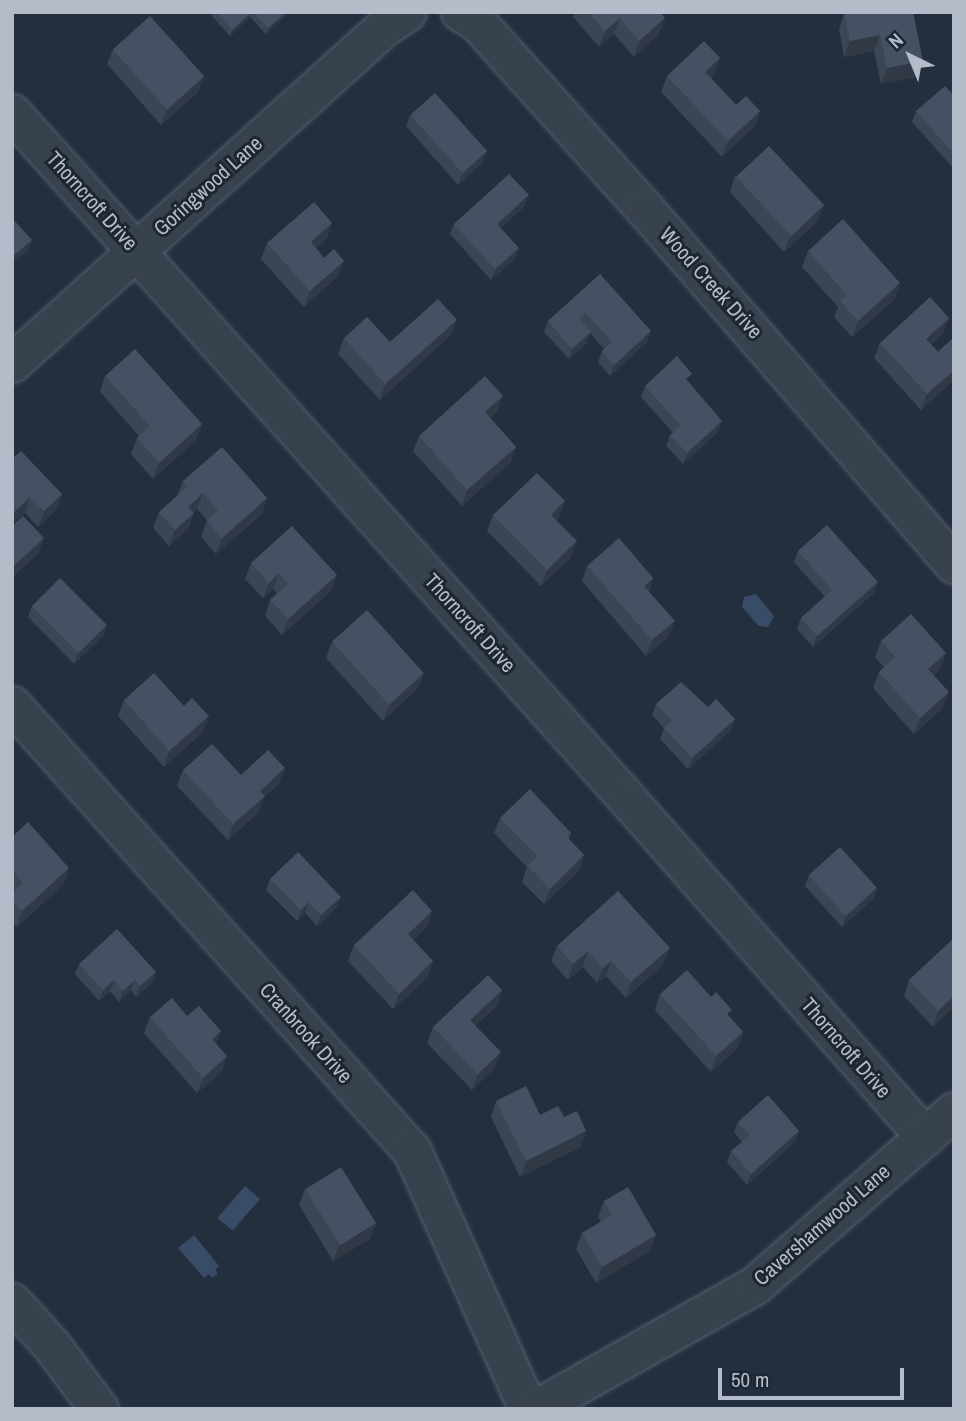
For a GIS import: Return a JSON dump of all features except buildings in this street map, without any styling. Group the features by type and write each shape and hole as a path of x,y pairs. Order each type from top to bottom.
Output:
{"street":[{"name":"Goringwood Lane","path":"12,363 384,27 407,12"},
{"name":"Wood Creek Drive","path":"460,12 477,22 645,209 954,564"},
{"name":"Thorncroft Drive","path":"12,113 612,782 925,1137"},
{"name":"Cranbrook Drive","path":"12,705 412,1151 528,1409"},
{"name":"Cavershamwood Lane","path":"535,1409 755,1285 954,1111"},
{"path":"12,1302 59,1354 99,1409"}],"water":[{"path":"756,594 774,616 768,627 759,626 742,607 744,597"},
{"path":"245,1186 260,1199 233,1231 217,1218"},
{"path":"194,1235 219,1266 215,1270 218,1274 212,1278 209,1274 204,1278 178,1248"}]}
